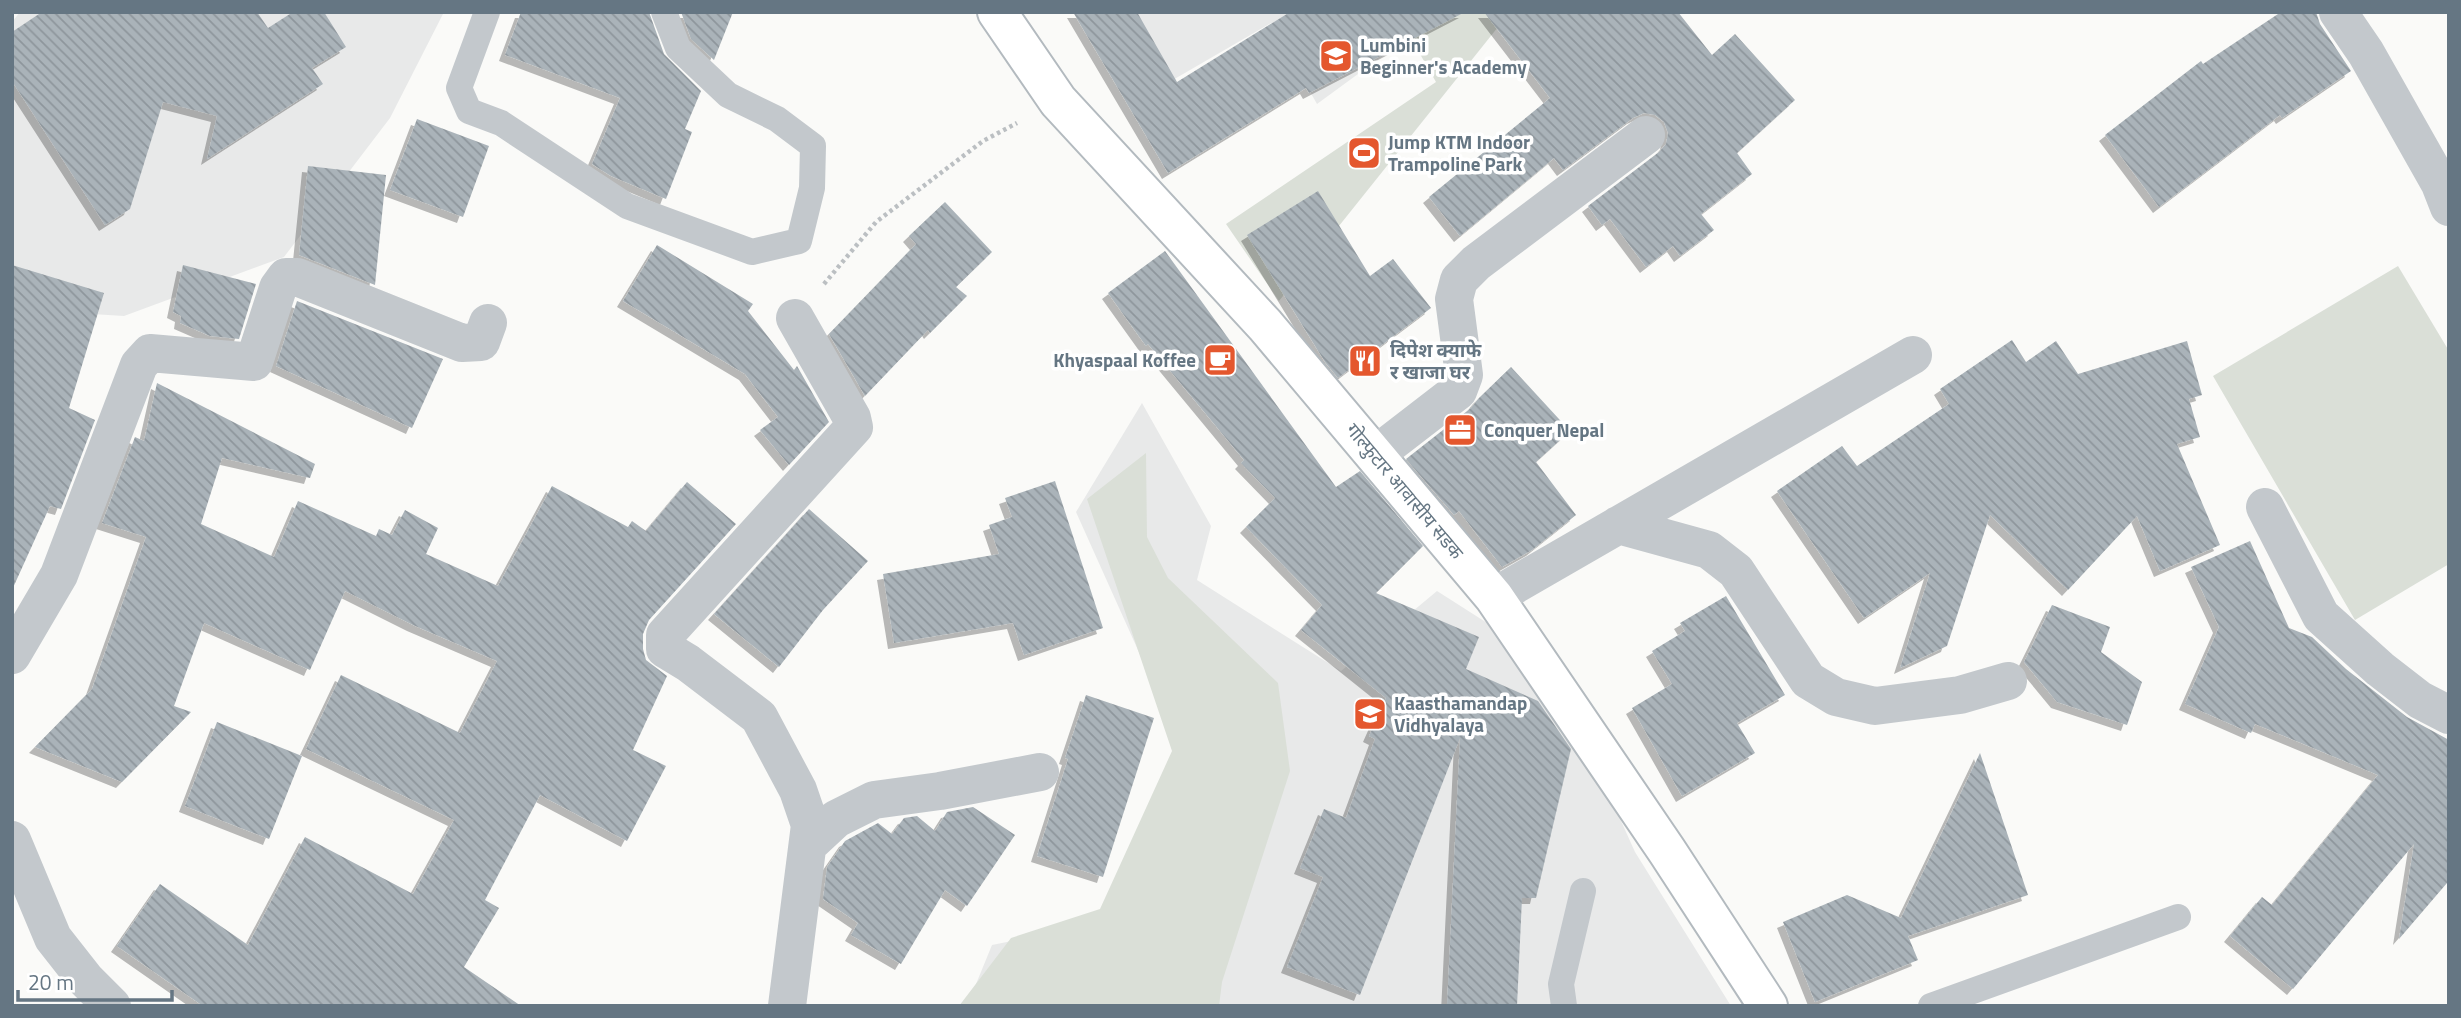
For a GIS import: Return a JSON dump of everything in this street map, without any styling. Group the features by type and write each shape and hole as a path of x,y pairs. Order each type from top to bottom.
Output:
{"main road":[{"name":"गोल्फुटार आवासीय सडक","path":"997,12 1058,101 1265,325 1494,597 1667,850 1768,1006"}],"street":[{"path":"2338,12 2379,76 2440,184 2449,207"},
{"path":"1375,456 1458,391 1464,375 1454,299 1459,280 1476,263 1646,135"},
{"path":"12,655 59,575 139,365 150,353 254,362 278,288 286,277 297,277 462,343 481,342 488,323"},
{"path":"787,1006 810,825 798,790 759,717 688,663 665,649 665,635 854,427 852,418 794,318"},
{"path":"1494,597 1913,355"},
{"path":"2265,507 2321,616 2410,692 2449,715"},
{"path":"1618,525 1709,550 1736,571 1808,680 1836,697 1875,706 1960,695 2008,681"},
{"path":"808,845 836,819 874,800 940,791 1040,772"},
{"path":"12,840 53,938 86,980 112,1006"}],"lane":[{"path":"488,12 459,88 469,111 501,122 627,206 752,253 799,241 812,188 813,146 777,119 728,95 678,48 664,12"},
{"path":"1564,1006 1561,984 1583,891"},
{"path":"1931,1006 2178,917"}],"path":[{"path":"794,318 876,222 983,141 1058,101"}],"shaded area":[{"path":"20,12 444,12 390,118 284,257 124,316 12,309 12,22"},
{"name":"Lumbini Beginner's Academy","path":"1107,12 1417,12 1425,25 1317,104 1271,23 1159,88"},
{"name":"Jump KTM Indoor Trampoline Park","path":"1396,12 1510,12 1279,301 1226,224 1436,82"},
{"path":"2398,266 2449,351 2449,564 2355,620 2213,376"},
{"name":"Kaasthamandap Vidhyalaya","path":"1142,403 1211,526 1197,580 1341,671 1437,591 1550,663 1635,852 1731,1006 967,1006 992,945 1106,922 1186,757 1076,512"},
{"path":"1146,453 1147,537 1168,578 1278,683 1290,771 1222,982 1219,1006 959,1006 1011,938 1100,909 1172,751 1087,499"}],"building":[{"path":"42,12 257,12 268,28 293,12 324,12 346,47 312,68 323,84 207,159 217,116 163,102 130,209 105,225 12,81 12,32"},
{"path":"521,12 649,12 664,54 701,91 685,129 692,132 666,199 611,176 592,164 620,98 505,55"},
{"path":"681,12 733,12 714,60 691,39"},
{"path":"1073,12 1137,12 1177,82 1290,12 1465,12 1309,93 1306,88 1168,173"},
{"path":"1484,12 1678,12 1712,55 1735,34 1795,100 1737,153 1752,174 1701,214 1714,230 1680,256 1673,246 1646,267 1610,219 1602,225 1588,206 1666,144 1668,133 1664,122 1655,115 1644,113 1633,118 1563,170 1554,158 1460,236 1429,197 1550,98"},
{"path":"2281,12 2316,12 2320,24 2351,71 2282,118 2280,115 2159,207 2105,135 2201,61 2203,64"},
{"path":"417,119 489,146 463,217 390,190"},
{"path":"308,166 386,175 375,285 299,255"},
{"path":"1318,191 1370,276 1393,259 1431,308 1338,378 1325,362 1247,235"},
{"path":"945,202 992,252 956,287 967,296 930,333 928,330 865,396 829,334 916,244 909,236"},
{"path":"657,245 753,304 748,311 794,370 797,366 829,422 789,465 760,430 778,417 745,374 623,301"},
{"path":"1165,251 1336,487 1360,471 1423,546 1376,593 1479,637 1466,669 1538,701 1571,749 1536,898 1522,898 1517,1006 1447,1006 1460,738 1360,995 1287,967 1323,877 1300,868 1324,809 1346,818 1375,739 1369,736 1386,698 1301,630 1322,605 1246,527 1275,498 1241,463 1244,460 1148,344 1146,346 1108,293"},
{"path":"12,265 104,293 69,408 95,420 61,509 50,506 12,590"},
{"path":"183,265 256,284 239,339 210,336 180,323 181,316 173,312"},
{"path":"297,301 443,359 412,428 276,366"},
{"path":"2012,340 2026,362 2056,341 2078,374 2187,341 2202,395 2189,399 2200,437 2177,444 2220,545 2160,571 2137,516 2068,590 1990,515 1947,646 1900,668 1930,573 1864,618 1777,491 1842,446 1857,466 1949,404 1940,389"},
{"path":"1511,367 1570,431 1536,462 1576,515 1532,550 1502,567 1459,511 1454,515 1406,459 1471,408"},
{"path":"157,383 315,464 310,478 222,458 201,524 274,557 298,501 376,536 379,529 392,535 405,510 438,528 426,554 498,586 552,486 628,527 632,521 646,531 687,482 736,524 649,620 643,634 646,660 667,676 633,750 666,766 627,841 540,795 485,900 499,908 464,967 521,1006 203,1006 117,946 160,884 248,945 305,837 413,894 454,820 306,749 341,675 460,733 497,661 413,625 345,591 310,670 204,623 174,706 191,712 122,782 35,747 92,689 146,537 102,523 135,437 144,441"},
{"path":"1055,481 1103,628 1024,655 1013,623 894,643 883,574 999,554 989,525 1012,517 1005,498"},
{"path":"809,509 868,561 823,610 779,667 714,614"},
{"path":"2250,541 2289,628 2312,637 2346,669 2407,717 2449,740 2447,883 2399,939 2414,844 2293,989 2230,936 2262,897 2272,905 2378,775 2255,724 2251,733 2185,704 2219,627 2191,567"},
{"path":"1726,596 1785,695 1737,723 1755,753 1682,796 1632,708 1672,684 1652,651 1685,631 1680,623"},
{"path":"2052,605 2110,627 2101,652 2142,682 2127,725 2057,702 2024,662"},
{"path":"1086,695 1154,718 1103,877 1037,856"},
{"path":"217,722 302,756 269,839 185,806"},
{"path":"1980,753 2028,895 1908,936 1918,960 1815,1002 1783,922 1847,895 1901,918"},
{"path":"973,807 1015,835 967,906 945,890 901,964 851,935 858,923 823,899 827,867 845,841 878,823 892,834 904,818 917,816 935,831 947,812"}],"place":[{"name":"Lumbini Beginner's Academy","path":"1336,56"},
{"name":"Jump KTM Indoor Trampoline Park","path":"1364,153"},
{"name":"Khyaspaal Koffee","path":"1220,360"},
{"name":"दिपेश क्याफे र खाजा घर","path":"1365,361"},
{"name":"Conquer Nepal","path":"1460,430"},
{"name":"Kaasthamandap Vidhyalaya","path":"1370,714"}]}
